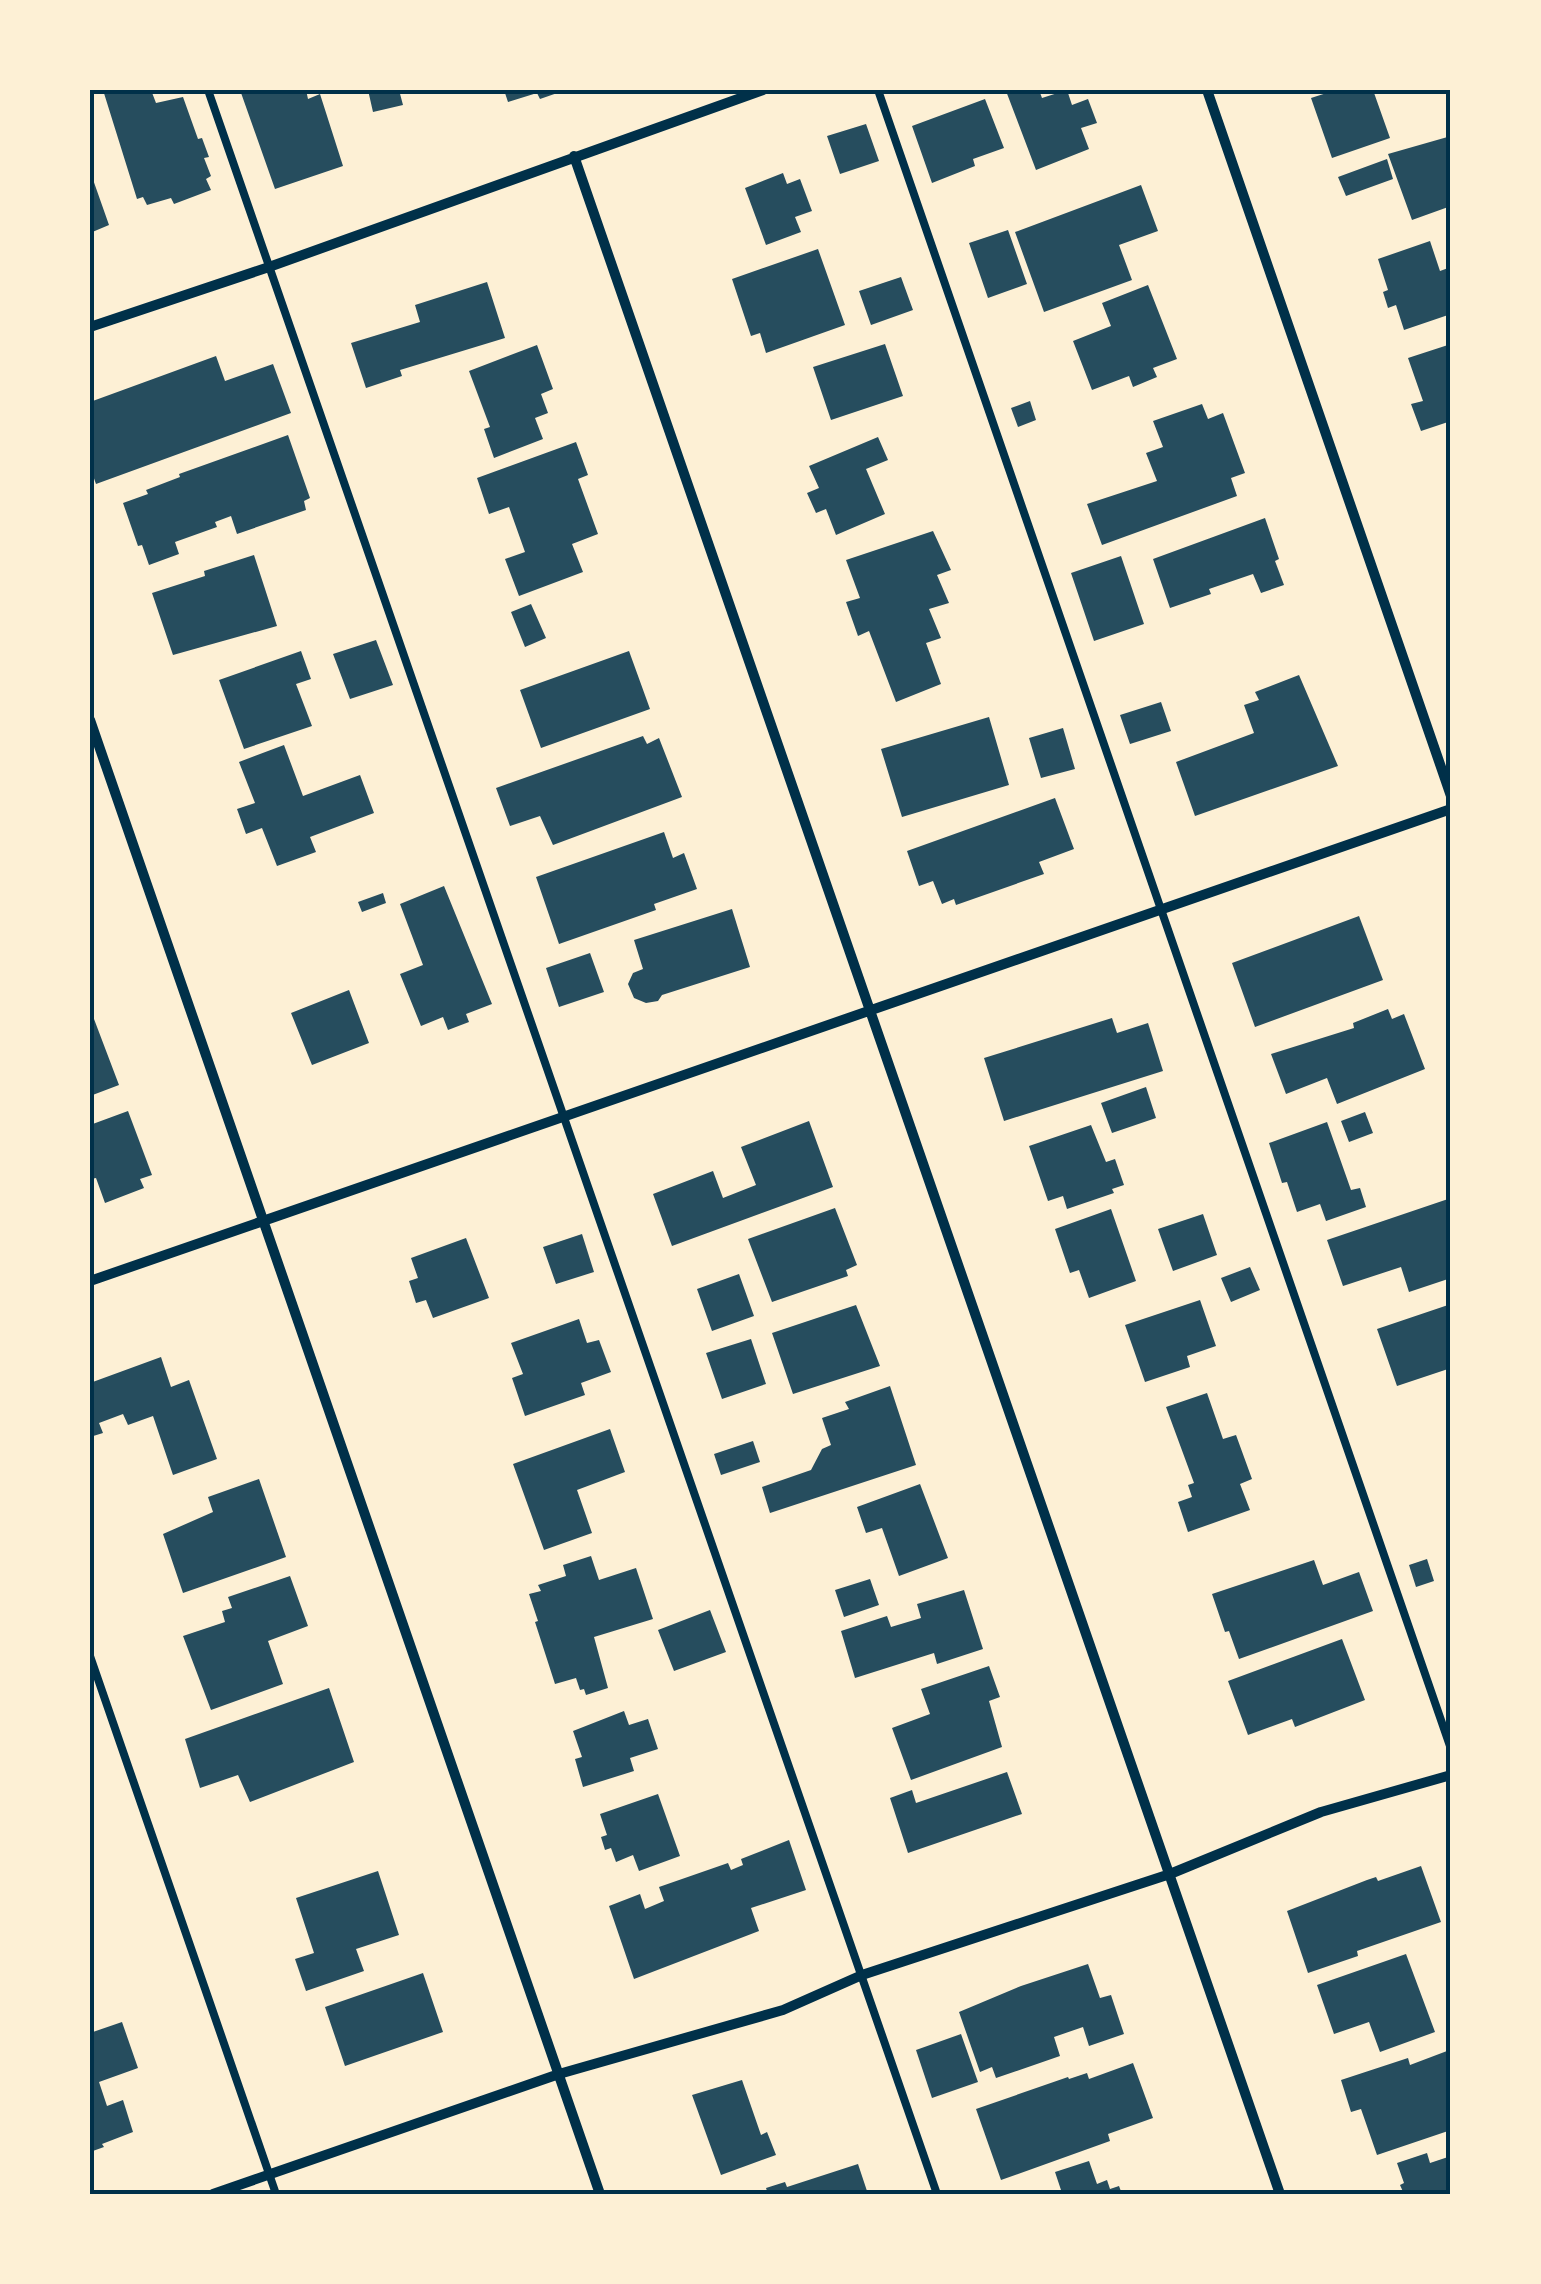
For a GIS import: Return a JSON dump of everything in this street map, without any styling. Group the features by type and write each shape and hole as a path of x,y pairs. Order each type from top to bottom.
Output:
{"street":[{"path":"90,327 763,90"},
{"path":"1207,90 1451,796"},
{"path":"574,156 1280,2194"},
{"path":"90,720 600,2194"},
{"path":"90,1281 1451,809"},
{"path":"213,2194 559,2074 784,2010 862,1975 1170,1874 1321,1812 1451,1774"}],"lane":[{"path":"208,90 937,2194"},
{"path":"878,90 1451,1749"},
{"path":"90,1656 276,2194"}],"building":[{"path":"103,90 151,90 156,103 183,97 209,157 204,158 211,190 174,204 171,198 147,205 143,197 137,199"},
{"path":"240,90 306,90 308,99 320,94 343,166 275,189"},
{"path":"368,90 399,90 403,105 373,112"},
{"path":"504,90 566,90 540,99 537,93 508,102"},
{"path":"1039,90 1042,98 1067,90 1072,105 1088,99 1097,123 1081,128 1089,149 1036,170 1006,91"},
{"path":"1336,90 1373,90 1390,138 1332,158 1311,98"},
{"path":"985,99 1004,148 973,159 975,166 932,183 912,126"},
{"path":"866,124 879,161 840,174 827,136"},
{"path":"1451,136 1451,206 1412,220 1388,154"},
{"path":"1387,159 1393,179 1346,196 1338,177"},
{"path":"90,171 109,225 90,233"},
{"path":"783,173 787,184 800,179 812,211 795,217 801,232 766,245 745,188"},
{"path":"1141,185 1158,231 1119,245 1132,280 1044,312 1015,232"},
{"path":"1008,230 1027,284 988,298 969,243"},
{"path":"1430,241 1440,271 1451,267 1451,314 1404,330 1396,305 1388,308 1383,292 1388,290 1378,259"},
{"path":"818,249 845,325 766,353 760,333 751,336 732,279"},
{"path":"901,277 913,310 871,325 859,291"},
{"path":"487,282 505,338 400,370 402,376 366,388 351,343 420,322 415,305"},
{"path":"1148,285 1177,359 1153,368 1157,377 1133,387 1129,376 1092,390 1073,341 1111,326 1102,303"},
{"path":"885,344 903,396 831,420 813,367"},
{"path":"1451,344 1451,421 1421,431 1411,404 1423,401 1408,358"},
{"path":"537,345 553,389 541,394 548,413 535,418 543,439 494,458 484,429 490,427 469,371"},
{"path":"216,356 225,381 273,364 291,413 96,484 90,467 90,402"},
{"path":"1030,401 1036,420 1018,427 1011,408"},
{"path":"1202,404 1208,419 1223,413 1245,473 1231,478 1237,496 1102,545 1087,504 1157,481 1146,453 1163,447 1153,421"},
{"path":"288,435 310,498 304,501 306,510 237,534 231,516 215,522 217,527 175,542 179,554 149,565 123,503 148,494 146,490 180,477 179,474"},
{"path":"878,437 888,460 866,469 885,514 836,535 826,509 816,513 807,493 819,488 809,466"},
{"path":"576,442 588,475 578,479 598,534 572,544 583,572 519,596 505,559 525,552 509,507 489,514 477,478"},
{"path":"1265,518 1284,585 1261,593 1253,574 1170,608 1153,559"},
{"path":"933,531 951,570 937,575 949,603 929,609 941,638 926,643 941,684 896,702 869,631 858,636 846,602 860,598 846,560"},
{"path":"254,555 277,626 173,655 152,593"},
{"path":"1121,556 1144,624 1094,641 1071,573"},
{"path":"531,604 546,638 525,647 511,612"},
{"path":"376,640 393,685 350,699 333,654"},
{"path":"301,651 311,679 296,684 312,726 244,749 219,680"},
{"path":"629,651 650,709 541,748 520,690"},
{"path":"1299,675 1338,766 1195,816 1176,762 1254,733 1244,705 1259,700 1255,692"},
{"path":"1161,702 1171,731 1130,744 1120,715"},
{"path":"989,717 1009,785 902,817 881,749"},
{"path":"1063,728 1075,769 1041,778 1029,738"},
{"path":"643,736 647,744 659,738 682,797 553,845 540,816 510,826 496,788"},
{"path":"284,745 303,796 360,775 374,813 310,837 316,852 277,866 262,828 246,834 237,809 255,803 239,762"},
{"path":"1055,798 1074,849 1039,862 1044,874 956,905 954,899 942,904 933,881 919,886 907,851"},
{"path":"664,832 673,858 684,853 697,889 654,904 656,910 559,944 536,877"},
{"path":"444,886 492,1004 466,1014 469,1022 448,1030 443,1017 421,1026 400,974 423,965 400,904"},
{"path":"383,893 386,903 362,912 358,902"},
{"path":"732,909 750,967 662,995 658,1001 646,1003 634,998 628,984 633,973 643,969 634,940"},
{"path":"1359,916 1383,980 1255,1027 1232,963"},
{"path":"590,953 604,992 559,1007 546,968"},
{"path":"349,990 369,1043 312,1065 291,1013"},
{"path":"1388,1009 1392,1019 1404,1014 1425,1069 1337,1104 1327,1078 1286,1094 1271,1054 1354,1028 1353,1023"},
{"path":"1112,1018 1117,1033 1148,1023 1163,1071 1004,1121 984,1058"},
{"path":"94,1019 119,1085 90,1096 90,1021"},
{"path":"1146,1087 1156,1118 1112,1133 1101,1103"},
{"path":"128,1111 152,1175 140,1179 144,1188 105,1203 96,1178 90,1177 90,1125"},
{"path":"1365,1112 1373,1133 1349,1142 1341,1121"},
{"path":"809,1121 833,1187 672,1246 653,1194 713,1171 723,1198 756,1185 741,1147"},
{"path":"1327,1122 1351,1190 1360,1188 1366,1207 1326,1221 1320,1204 1297,1212 1269,1143"},
{"path":"1091,1125 1106,1162 1115,1159 1124,1185 1112,1189 1114,1193 1067,1209 1063,1196 1048,1201 1029,1146"},
{"path":"1451,1198 1451,1278 1409,1292 1401,1267 1343,1286 1327,1240"},
{"path":"835,1208 857,1265 846,1270 848,1276 772,1302 748,1239"},
{"path":"1111,1209 1136,1281 1089,1298 1079,1270 1070,1273 1055,1229"},
{"path":"1203,1214 1217,1255 1173,1271 1158,1229"},
{"path":"582,1234 594,1272 556,1284 543,1247"},
{"path":"466,1238 489,1298 433,1318 426,1300 416,1303 409,1281 418,1278 411,1258"},
{"path":"1250,1267 1260,1290 1231,1302 1221,1278"},
{"path":"739,1274 754,1316 712,1331 697,1289"},
{"path":"1200,1300 1216,1346 1187,1356 1190,1367 1145,1382 1125,1325"},
{"path":"1451,1304 1451,1368 1397,1386 1377,1329"},
{"path":"856,1305 880,1366 793,1394 772,1333"},
{"path":"579,1319 587,1343 599,1340 611,1372 581,1383 585,1395 525,1416 512,1378 523,1374 511,1343"},
{"path":"751,1339 766,1384 722,1399 706,1353"},
{"path":"161,1357 171,1387 189,1380 217,1459 173,1475 153,1416 128,1425 123,1414 99,1423 103,1433 90,1437 90,1383"},
{"path":"890,1386 916,1465 770,1513 762,1487 811,1470 822,1449 831,1445 822,1418 849,1409 845,1402"},
{"path":"1207,1393 1223,1439 1236,1435 1252,1479 1240,1484 1250,1510 1188,1532 1178,1502 1192,1497 1188,1485 1194,1483 1166,1407"},
{"path":"610,1429 625,1472 577,1490 592,1533 544,1550 513,1464"},
{"path":"753,1441 760,1462 721,1475 714,1454"},
{"path":"259,1479 286,1557 183,1593 163,1534 213,1512 208,1497"},
{"path":"920,1484 948,1558 899,1576 882,1528 866,1533 857,1507"},
{"path":"591,1556 599,1580 636,1568 653,1619 594,1637 608,1688 586,1695 576,1678 555,1684 529,1594 541,1591 538,1585 566,1576 563,1565"},
{"path":"1427,1559 1434,1581 1416,1587 1409,1565"},
{"path":"1314,1560 1323,1585 1359,1572 1373,1611 1239,1659 1212,1594"},
{"path":"290,1576 308,1626 268,1641 283,1684 211,1710 183,1636 225,1622 222,1611 232,1608 228,1597"},
{"path":"870,1579 879,1605 844,1617 835,1590"},
{"path":"964,1590 983,1649 937,1664 934,1653 855,1678 841,1631 887,1616 891,1627 921,1618 917,1604"},
{"path":"710,1610 726,1652 674,1671 658,1630"},
{"path":"1342,1639 1365,1700 1295,1727 1292,1719 1248,1735 1228,1681"},
{"path":"989,1666 1000,1697 989,1701 1002,1747 911,1780 892,1728 930,1714 921,1689"},
{"path":"329,1688 354,1762 250,1802 238,1775 200,1788 185,1739"},
{"path":"624,1711 629,1725 648,1719 658,1749 630,1758 634,1771 583,1787 575,1759 582,1757 573,1731"},
{"path":"1007,1772 1022,1814 908,1853 890,1798 912,1790 916,1803"},
{"path":"658,1794 680,1856 639,1871 633,1855 616,1862 611,1848 605,1850 601,1837 607,1835 600,1814"},
{"path":"789,1840 806,1890 751,1908 759,1931 634,1979 609,1906 640,1894 645,1909 664,1901 659,1887 728,1863 731,1870 743,1865 741,1859"},
{"path":"1421,1866 1441,1922 1308,1973 1287,1911 1367,1880 1376,1877 1378,1881"},
{"path":"378,1871 399,1935 356,1949 364,1971 306,1991 295,1959 314,1953 296,1898"},
{"path":"1406,1954 1435,2032 1380,2052 1369,2022 1334,2034 1317,1985"},
{"path":"1088,1964 1100,1998 1111,1995 1124,2034 1089,2046 1083,2027 1054,2037 1060,2056 996,2078 992,2067 980,2072 959,2012"},
{"path":"423,1973 443,2032 345,2066 325,2007"},
{"path":"122,2022 138,2068 99,2082 107,2106 123,2100 133,2132 90,2152 90,2033"},
{"path":"961,2034 978,2082 932,2098 916,2050"},
{"path":"1447,2051 1451,2062 1451,2130 1377,2155 1361,2109 1351,2112 1341,2080 1408,2058 1410,2065"},
{"path":"1133,2063 1153,2118 1108,2134 1110,2141 1001,2180 976,2109 1068,2077 1087,2073 1089,2079"},
{"path":"742,2080 761,2135 767,2132 776,2155 721,2175 692,2095"},
{"path":"1427,2153 1430,2163 1451,2156 1451,2194 1404,2194 1397,2163"},
{"path":"1089,2161 1097,2184 1107,2180 1110,2189 1119,2186 1122,2194 1052,2194 1061,2190 1055,2172"},
{"path":"858,2164 868,2194 768,2194 766,2188 785,2182 787,2187"}]}
